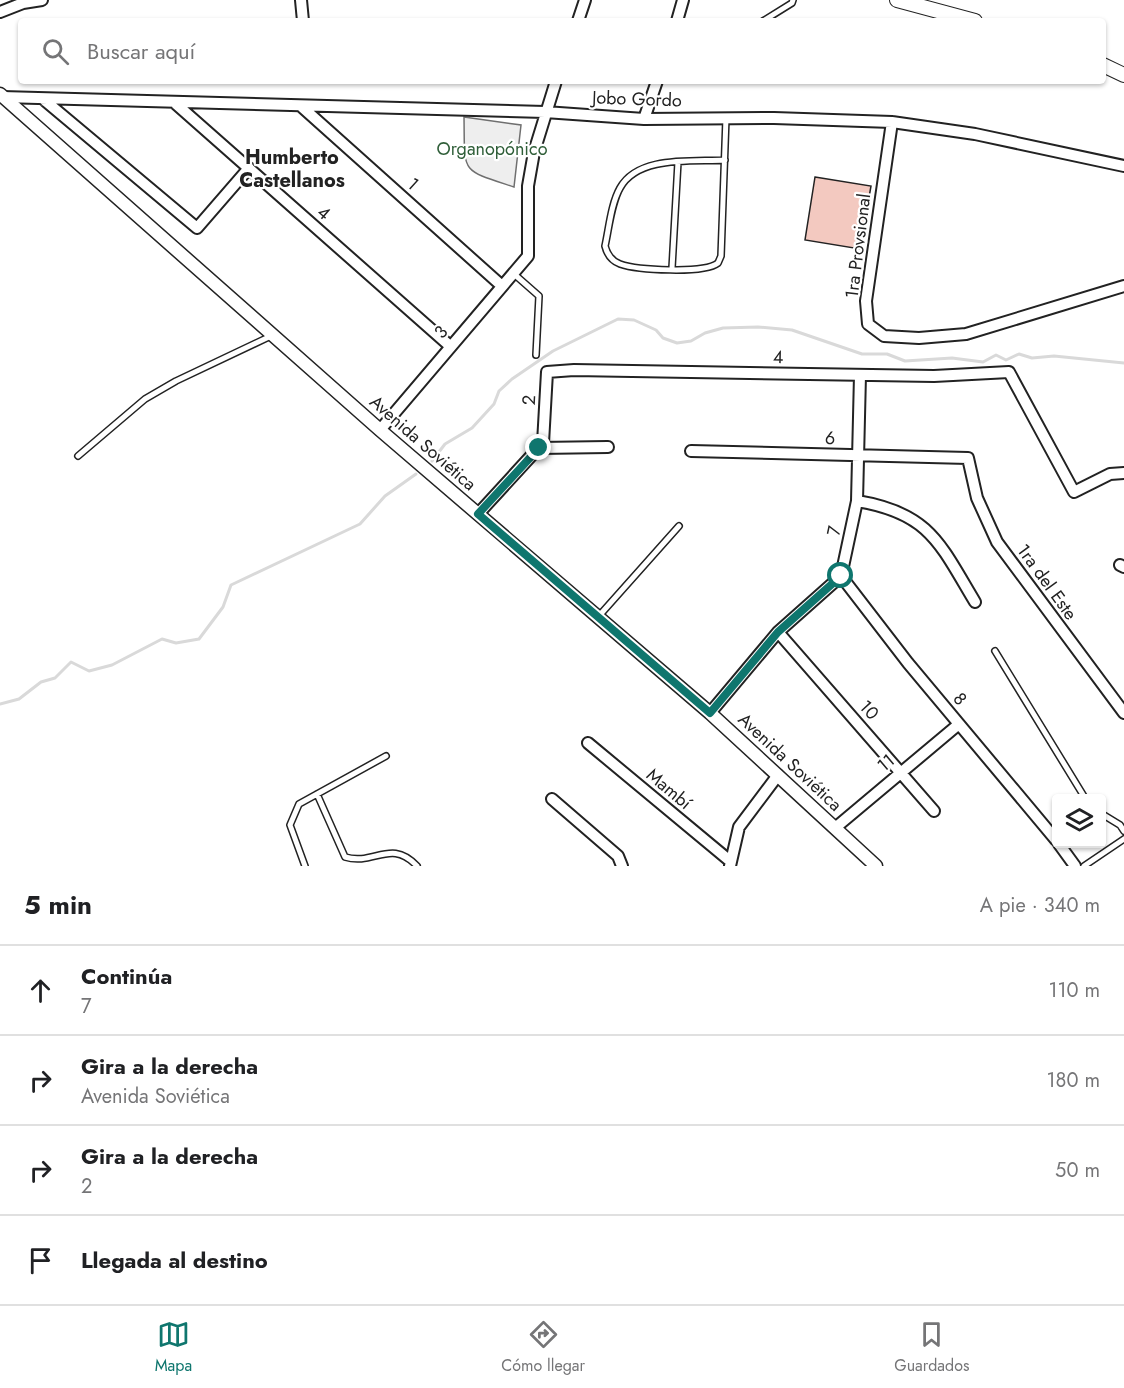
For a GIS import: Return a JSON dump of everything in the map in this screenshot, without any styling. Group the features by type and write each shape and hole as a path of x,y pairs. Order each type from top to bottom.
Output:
{"main road":[{"path":"897,0 964,18"},
{"path":"1106,66 1124,75"}],"street":[{"path":"0,12 23,3 42,0"},
{"path":"301,0 303,18"},
{"path":"579,18 585,0"},
{"path":"678,18 683,0"},
{"path":"545,112 555,84"},
{"path":"644,119 656,84"},
{"name":"Jobo Gordo","path":"1,96 176,104 545,112 644,119 726,118 892,122 975,134 1124,166"},
{"name":"Avenida Soviética","path":"1,96 380,430 710,713 876,866"},
{"path":"43,99 197,228 249,168"},
{"name":"4","path":"176,104 450,346"},
{"name":"1","path":"302,107 502,286"},
{"name":"3","path":"380,430 528,255 528,186 545,112"},
{"name":"1ra Provsional","path":"892,122 866,301 868,324 884,336 920,338 966,334 1124,286"},
{"name":"4","path":"547,372 574,370 934,376 1009,372 1074,492 1110,474 1124,473"},
{"name":"2","path":"539,448 543,444 547,372"},
{"name":"7","path":"841,576 857,501 860,375"},
{"path":"478,514 539,448 609,447"},
{"name":"6","path":"691,451 968,458"},
{"name":"1ra del Este","path":"968,458 977,498 997,542 1124,713"},
{"path":"857,501 884,505 925,527 938,540 975,602"},
{"path":"710,713 778,632 841,576"},
{"name":"8","path":"841,576 959,724 1052,835"},
{"name":"10","path":"778,632 934,811"},
{"name":"11","path":"835,828 959,724"},
{"name":"Mambí","path":"588,743 730,863"},
{"path":"730,863 739,827 778,775"},
{"path":"552,799 618,856 622,866"},
{"name":"8","path":"1062,848 1075,866"}],"lane":[{"path":"768,18 792,3 793,0"},
{"path":"724,160 678,162 642,168 626,179 615,201 605,246 607,252 619,264 704,270 718,263 721,256 726,118"},
{"path":"672,268 678,162"},
{"path":"514,274 539,296 536,355"},
{"path":"78,456 145,399 176,381 273,336"},
{"path":"598,617 679,526"},
{"path":"995,651 1083,794"},
{"path":"306,866 290,825 299,804 386,756"},
{"path":"317,794 345,857 357,862 394,852 409,858 417,866"},
{"path":"1106,816 1122,823 1124,831"},
{"path":"1084,866 1124,839"}],"green space":[{"name":"Organopónico","path":"464,117 521,125 514,187 474,172 469,167 464,149"}],"building":[{"path":"815,177 871,186 860,249 805,240"}],"waterway":[{"path":"432,461 445,444 472,428 494,404 499,391 512,379 553,351 618,319 634,320 656,330 663,338 677,343 691,341 705,333 723,328 758,327 792,330 862,354 887,354 905,361 952,358 983,362 996,355 1006,360 1019,354 1032,358 1054,356 1124,363"},
{"path":"0,704 19,699 41,682 55,678 71,662 89,671 112,665 162,639 176,643 199,639 223,607 231,585 360,524 385,496 416,474"}],"district":[{"name":"Humberto Castellanos","path":"292,168"}],"route":[{"path":"539,448 478,514 710,713 778,632 841,576"}]}
